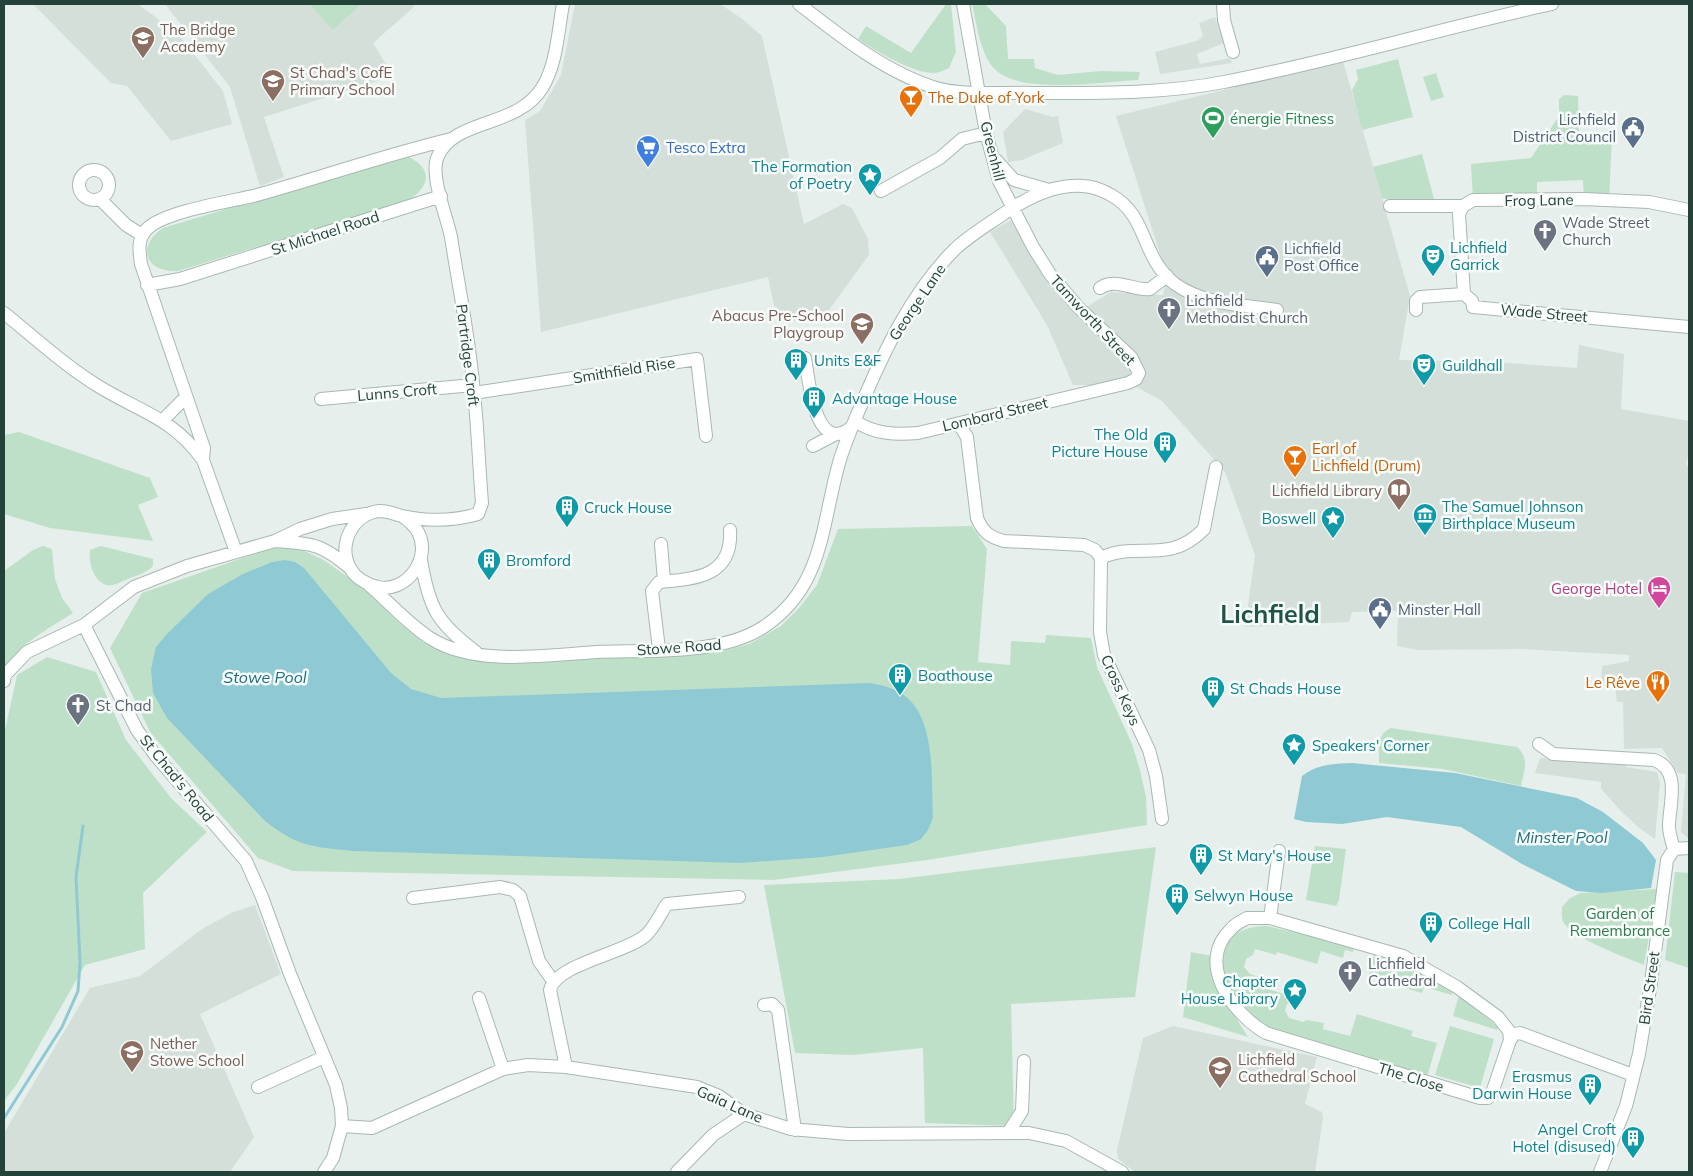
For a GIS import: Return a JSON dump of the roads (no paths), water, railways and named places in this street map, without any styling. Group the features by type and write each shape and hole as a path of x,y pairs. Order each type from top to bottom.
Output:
{"street":[{"path":"203,460 204,448 147,286 138,248 142,235 162,219 259,194 394,152 451,138 518,110 541,89 549,74 563,4"},
{"path":"798,4 845,40 907,75 937,88 979,92 1148,92 1224,82 1552,4"},
{"name":"Greenhill","path":"963,4 986,133 999,181 1012,208"},
{"path":"1223,4 1224,20 1233,52"},
{"path":"880,190 940,158 962,140 986,133"},
{"path":"441,196 434,167 442,148 451,138"},
{"path":"991,152 1003,169 1014,180 1049,190 1082,185 1104,191 1124,203 1131,210 1156,264 1167,276 1196,296 1277,310"},
{"name":"George Lane","path":"853,424 885,350 930,278 956,249 1012,208 1049,190"},
{"name":"St Michael Road","path":"147,286 180,279 441,196"},
{"name":"Partridge Croft","path":"441,196 457,272 474,389 482,503 478,514 463,519 443,520"},
{"path":"100,199 126,226 142,235"},
{"name":"Frog Lane","path":"1390,206 1463,206 1473,200 1584,199 1649,202 1689,210"},
{"path":"1416,310 1416,301 1420,297 1464,294 1459,214 1463,206"},
{"name":"Tamworth Street","path":"1012,208 1050,274 1078,307 1131,357 1140,373 1136,379"},
{"path":"1100,288 1106,284 1116,283 1150,289 1167,276"},
{"name":"Wade Street","path":"1464,294 1472,301 1474,307 1689,327"},
{"path":"4,313 62,361 91,382 163,420 191,444 203,460 236,552"},
{"path":"805,358 813,406 824,429 834,435"},
{"name":"Smithfield Rise","path":"474,389 697,359 706,436"},
{"name":"Lombard Street","path":"853,424 874,430 901,434 959,424 1136,379"},
{"name":"Lunns Croft","path":"321,399 474,389"},
{"path":"163,420 186,398"},
{"path":"812,446 834,435 842,435 853,424"},
{"name":"Stowe Road","path":"369,585 431,639 454,649 480,655 531,656 719,646 762,628 790,606 812,572 839,460 853,424"},
{"path":"959,424 967,437 977,518 982,530 993,538 1004,541 1084,545 1095,550 1101,558 1114,552 1162,552 1179,547 1198,535 1204,529 1216,467"},
{"path":"4,681 5,675 27,652 84,625 134,587 187,566 275,541 300,529 332,519 392,512 402,516 411,523 420,540 421,560 429,601 440,620 457,638 480,655"},
{"path":"350,568 346,557 348,534 358,520 369,514"},
{"path":"402,516 443,520"},
{"path":"420,540 429,526 443,520"},
{"path":"659,649 652,591 659,582 692,579 704,576 714,569 722,562 731,546 730,530"},
{"path":"275,541 312,544 329,551 350,568 358,578 369,585 382,588 404,582 413,574 421,560"},
{"path":"661,544 664,582"},
{"name":"Cross Keys","path":"1101,558 1103,571 1100,632 1104,655 1149,750 1156,776 1162,819"},
{"name":"St Chad's Road","path":"84,625 137,730 156,756 246,861 336,1085 342,1108 342,1126 333,1158 324,1172"},
{"path":"1539,744 1553,754 1654,760 1660,762 1670,777 1673,789 1669,826 1674,849 1689,848"},
{"name":"Bird Street","path":"1600,1172 1626,1106 1651,984 1667,860 1674,849"},
{"path":"1270,918 1279,851"},
{"path":"413,898 500,887 513,890 520,896 539,961 553,980"},
{"path":"566,1067 550,990 553,980 564,972 626,948 646,935 667,904 739,897"},
{"name":"The Close","path":"1247,918 1270,918 1364,944 1424,966 1498,1017 1510,1031 1510,1040 1492,1093 1488,1098 1480,1098 1266,1033 1252,1025 1240,1013 1218,979 1216,962 1218,948 1230,929 1247,918"},
{"path":"479,998 503,1069"},
{"path":"764,1005 772,1004 778,1010 795,1130"},
{"path":"1510,1040 1515,1034 1520,1033 1633,1075"},
{"path":"258,1086 324,1057"},
{"path":"1008,1133 1022,1111 1024,1061"},
{"name":"Gaia Lane","path":"342,1126 372,1128 503,1069 528,1065 566,1067 697,1087 718,1096 744,1114 795,1130 848,1134 1029,1133 1066,1141 1122,1172"},
{"path":"677,1172 713,1135 744,1114"}],"water":[{"name":"Stowe Pool","path":"285,560 295,562 304,568 391,673 411,689 441,698 869,683 890,688 902,694 913,704 927,733 932,769 933,818 928,830 921,839 907,845 823,857 740,863 354,851 317,847 297,841 265,821 167,718 153,693 151,669 156,647 208,594 243,574 272,562"},
{"name":"Minster Pool","path":"1352,763 1455,773 1577,798 1603,812 1643,843 1656,860 1651,888 1601,893 1576,891 1522,864 1461,827 1387,817 1342,824 1306,822 1294,819 1302,776 1320,767"}],"waterway":[{"path":"4,1118 62,1027 78,991 80,962 76,877 83,826"}],"place":[{"name":"The Bridge Academy","path":"143,59"},
{"name":"St Chad's CofE Primary School","path":"273,102"},
{"name":"The Duke of York","path":"911,118"},
{"name":"énergie Fitness","path":"1213,139"},
{"name":"Lichfield District Council","path":"1633,149"},
{"name":"Tesco Extra","path":"648,168"},
{"name":"The Formation of Poetry","path":"870,196"},
{"name":"Wade Street Church","path":"1545,252"},
{"name":"Lichfield Garrick","path":"1433,277"},
{"name":"Lichfield Post Office","path":"1267,278"},
{"name":"Lichfield Methodist Church","path":"1169,330"},
{"name":"Abacus Pre-School Playgroup","path":"862,345"},
{"name":"Units E&F","path":"796,381"},
{"name":"Guildhall","path":"1424,386"},
{"name":"Advantage House","path":"814,419"},
{"name":"The Old Picture House","path":"1165,464"},
{"name":"Earl of Lichfield (Drum)","path":"1295,478"},
{"name":"Lichfield Library","path":"1399,511"},
{"name":"Cruck House","path":"567,528"},
{"name":"The Samuel Johnson Birthplace Museum","path":"1425,536"},
{"name":"Boswell","path":"1333,539"},
{"name":"Bromford","path":"489,581"},
{"name":"George Hotel","path":"1659,609"},
{"name":"Minster Hall","path":"1380,630"},
{"name":"Boathouse","path":"900,696"},
{"name":"Le Rêve","path":"1658,703"},
{"name":"St Chads House","path":"1213,709"},
{"name":"St Chad","path":"78,726"},
{"name":"Speakers' Corner","path":"1294,766"},
{"name":"St Mary's House","path":"1201,876"},
{"name":"Selwyn House","path":"1177,916"},
{"name":"College Hall","path":"1431,944"},
{"name":"Lichfield Cathedral","path":"1350,993"},
{"name":"Chapter House Library","path":"1295,1011"},
{"name":"Nether Stowe School","path":"132,1073"},
{"name":"Lichfield Cathedral School","path":"1220,1089"},
{"name":"Erasmus Darwin House","path":"1590,1106"},
{"name":"Angel Croft Hotel (disused)","path":"1633,1159"}],"district":[{"name":"Lichfield","path":"1270,613"}],"park label":[{"name":"Garden of Remembrance","path":"1620,922"}]}
